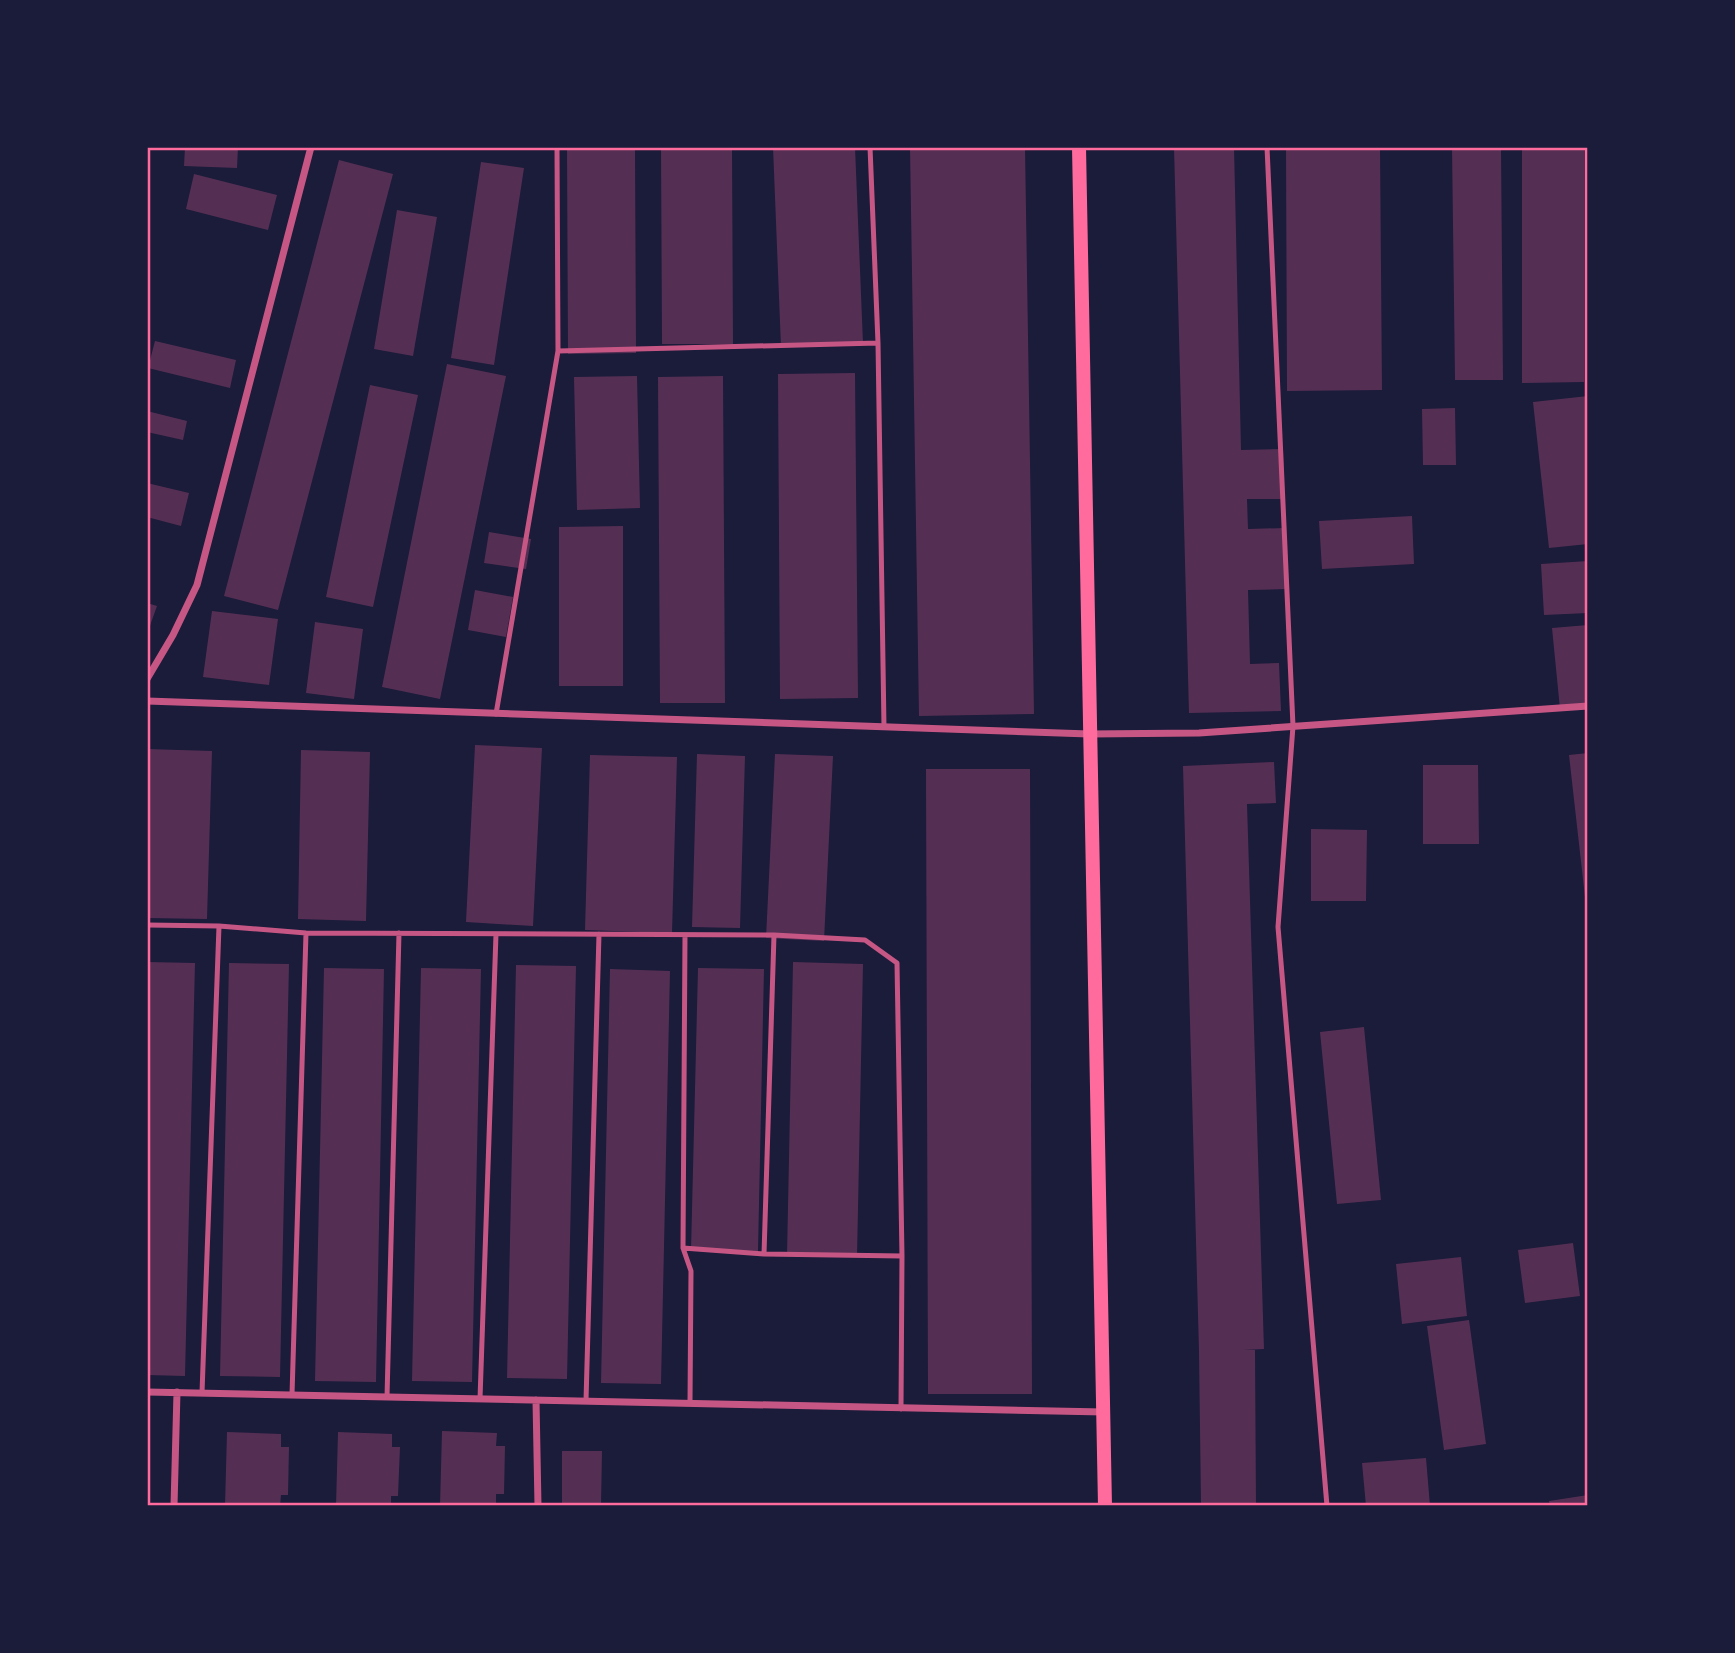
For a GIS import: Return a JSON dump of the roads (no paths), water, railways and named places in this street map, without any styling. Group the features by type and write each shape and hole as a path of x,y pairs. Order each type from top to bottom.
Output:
{"main road":[{"path":"1079,147 1105,1506"}],"street":[{"path":"147,679 173,635 197,585 311,147"},
{"path":"147,701 1089,733 1199,733 1588,706"},
{"path":"147,1392 1104,1412"},
{"path":"174,1506 177,1392"},
{"path":"536,1400 538,1506"}],"lane":[{"path":"496,714 558,351 557,147"},
{"path":"870,147 878,343 884,727"},
{"path":"1267,147 1293,726 1278,927 1327,1506"},
{"path":"558,351 878,343"},
{"path":"147,925 219,926 306,933 774,935 865,940 897,963 902,1256 901,1409"},
{"path":"202,1393 219,926"},
{"path":"292,1395 306,933"},
{"path":"387,1397 399,933"},
{"path":"480,1399 496,934"},
{"path":"586,1401 600,934"},
{"path":"685,935 683,1248 691,1271 690,1402"},
{"path":"764,1254 774,935"},
{"path":"683,1248 764,1254 902,1256"}]}
